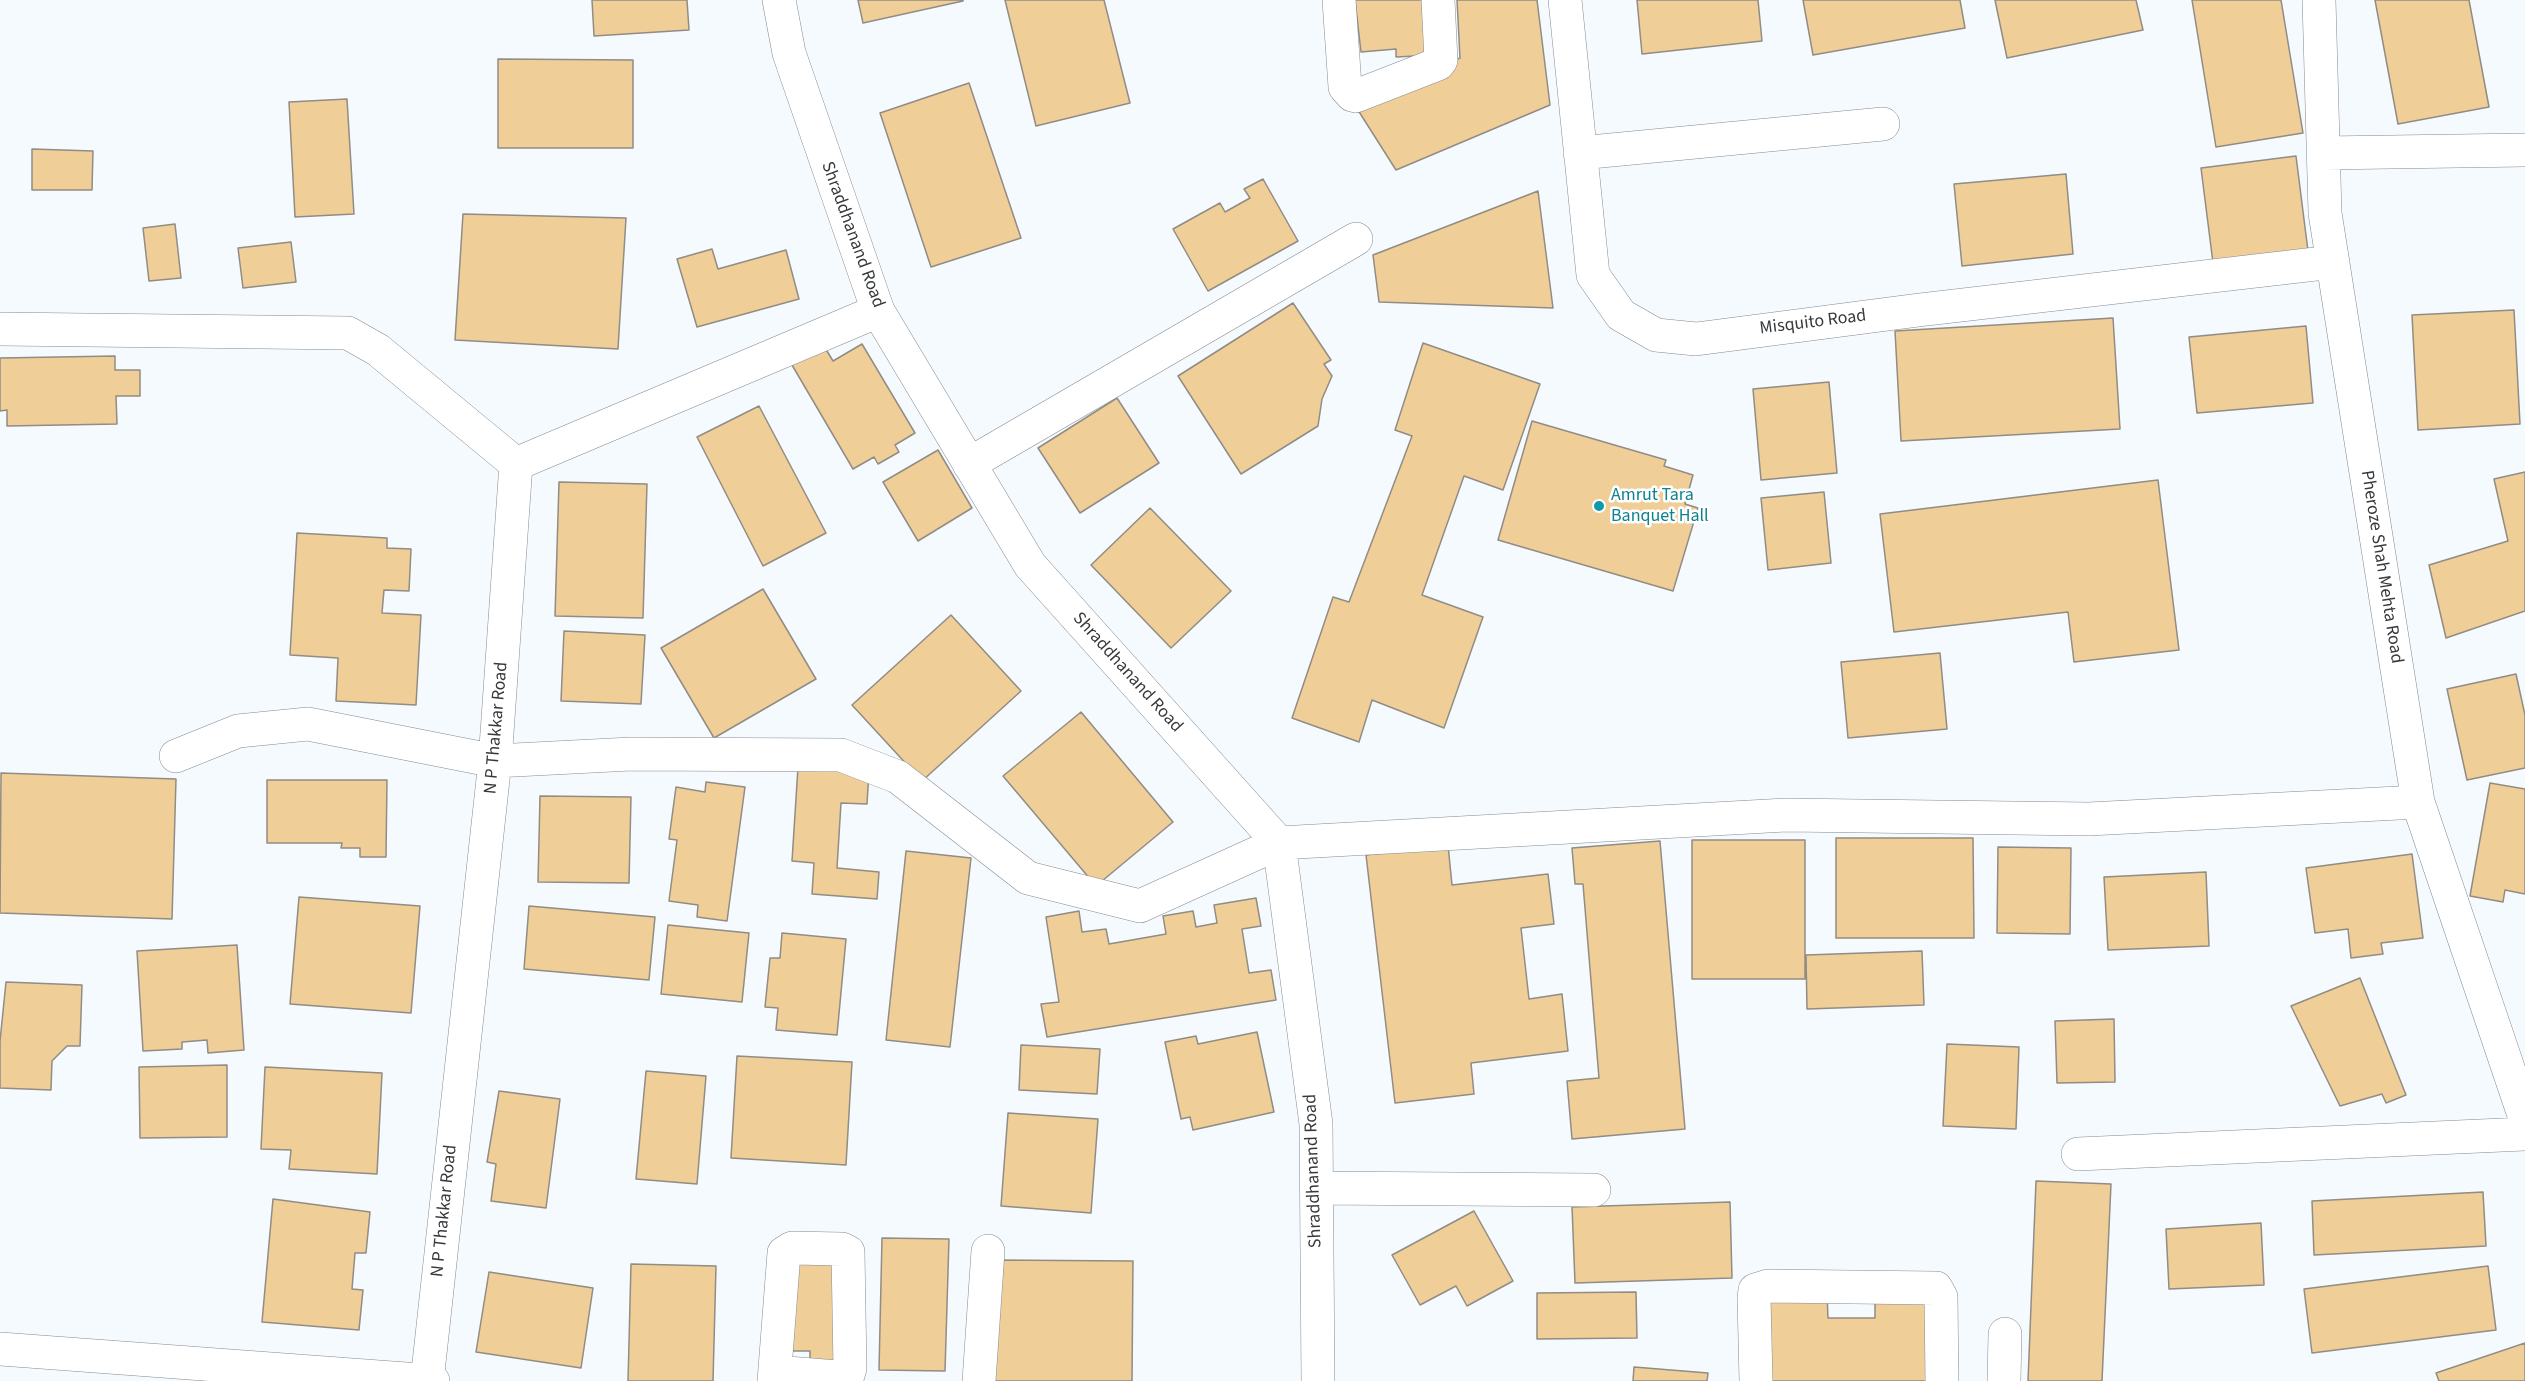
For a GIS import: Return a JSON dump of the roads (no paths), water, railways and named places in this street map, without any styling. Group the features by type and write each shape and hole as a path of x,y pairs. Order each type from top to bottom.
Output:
{"street":[{"name":"Shraddhanand Road","path":"779,0 789,53 878,311 1030,565 1279,843 1316,1124 1318,1381"},
{"path":"1339,0 1344,87 1356,96 1438,64 1441,60 1438,0"},
{"name":"Misquito Road","path":"1565,0 1593,275 1621,315 1656,335 1696,339 1919,309 2333,262"},
{"name":"Pheroze Shah Mehta Road","path":"2319,0 2325,213 2418,802 2525,1118"},
{"path":"1580,153 1883,124"},
{"path":"2324,153 2525,150"},
{"path":"969,464 1356,239"},
{"path":"0,329 348,333 378,350 516,464 878,311"},
{"name":"N P Thakkar Road","path":"427,1381 495,760 516,464"},
{"path":"176,756 238,731 308,724 495,760 631,754 841,755 898,777 1028,878 1140,906 1279,843 1786,815 2089,819 2418,802"},
{"path":"2078,1154 2525,1134"},
{"path":"1316,1188 1594,1190"},
{"path":"979,1381 988,1251"},
{"path":"1756,1381 1755,1290 1768,1286 1936,1288 1941,1297 1942,1381"},
{"path":"2004,1381 2005,1334"},
{"path":"0,1349 434,1381"}],"place":[{"name":"Amrut Tara Banquet Hall","path":"1599,506"}]}
